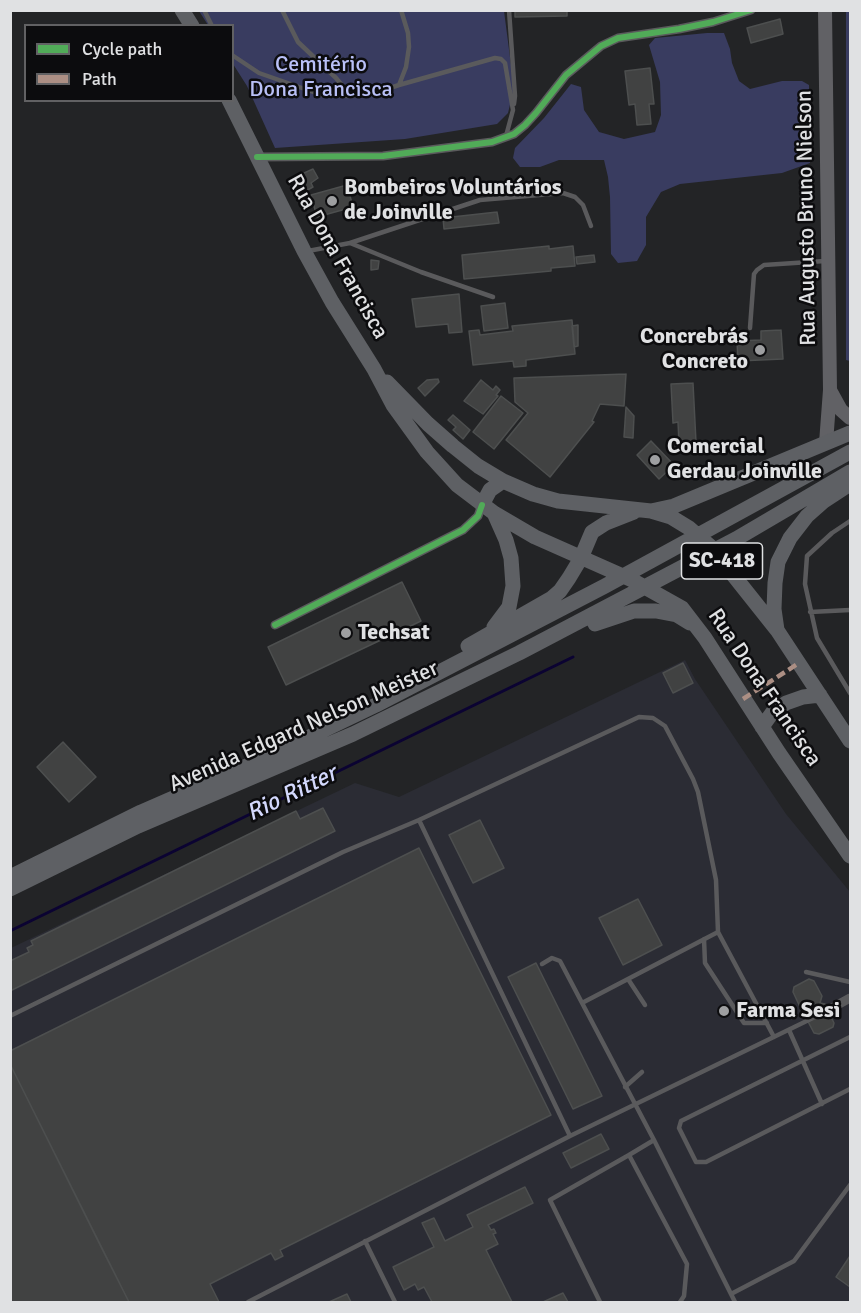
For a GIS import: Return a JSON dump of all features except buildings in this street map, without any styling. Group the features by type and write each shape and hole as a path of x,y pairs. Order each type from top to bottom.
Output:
{"main road":[{"path":"182,10 191,24"},
{"name":"Rua Augusto Bruno Nielson","path":"825,10 830,390 826,443"},
{"name":"Rua Dona Francisca","path":"230,102 304,251 341,318 374,369 393,405 427,452 457,485 488,509 534,537 632,580 681,608 698,628 850,856"},
{"name":"Rua Dona Francisca","path":"374,369 428,424 478,466 503,482 558,501 646,511 671,517 689,528 711,547 777,630 850,741"},
{"path":"830,390 841,410 850,418"},
{"path":"199,787 481,639 552,598 560,591 581,558 592,532 606,523 646,511 674,506 850,433"},
{"name":"Avenida Edgard Nelson Meister","path":"10,877 141,812 376,705 605,586 850,452"},
{"name":"Avenida Edgard Nelson Meister","path":"10,889 138,826 406,709 615,604 735,539 850,472"},
{"path":"481,639 500,621 509,607 513,586 511,558 506,540 488,509 490,490 503,482"},
{"path":"777,630 774,609 778,562 790,538 807,516 824,501 850,484"},
{"path":"273,768 392,727 557,642 610,618 634,611 657,611 677,615 698,628"},
{"path":"762,727 772,713 786,703 802,697 820,695"}],"street":[{"path":"257,157 383,156 468,147 506,138 525,125 566,75 601,46 618,38 679,29 751,10"},
{"path":"275,625 463,530 488,509"},
{"path":"819,1015 850,998"}],"lane":[{"path":"204,10 211,24"},
{"path":"282,10 298,42 336,78 351,96"},
{"path":"399,85 406,67 409,47 408,33 401,10"},
{"path":"506,138 515,96 509,10"},
{"path":"234,57 259,73 322,95 351,96 384,90 495,58 501,59 506,63 513,110"},
{"path":"304,251 350,243 480,200 563,193 575,197 584,205 591,226"},
{"path":"350,243 421,272 493,297"},
{"path":"750,328 754,274 757,270 764,265 828,261"},
{"path":"850,521 807,555 805,584 817,638 850,693"},
{"path":"810,612 850,610"},
{"path":"10,1016 344,852 419,820 639,717 653,718 665,726 698,792 716,880 718,932 774,1037"},
{"path":"419,820 570,1136"},
{"path":"582,1003 718,932"},
{"path":"704,939 705,963 744,1023 767,1023"},
{"path":"542,964 552,958 560,962 654,1140 735,1302"},
{"path":"806,972 850,982"},
{"path":"628,979 645,1005"},
{"path":"248,1302 570,1136 819,1015"},
{"path":"789,1030 822,1104"},
{"path":"850,1037 681,1121 679,1128 696,1162 700,1163 850,1089"},
{"path":"624,1087 642,1072"},
{"path":"600,1302 550,1200 654,1140"},
{"path":"629,1155 687,1264 684,1296 680,1302"},
{"path":"731,1294 794,1262 850,1185"},
{"path":"365,1241 395,1302"}],"shaded area":[{"path":"685,660 695,679 786,814 850,892 850,1302 11,1302 11,948 355,783 399,797"}],"green space":[{"name":"Cemitério Dona Francisca","path":"199,11 504,11 514,88 508,113 497,124 405,139 275,148 247,86 234,66 234,24 207,24"},
{"path":"846,11 850,11 850,361 846,360"},
{"path":"724,33 739,81 750,89 782,81 802,81 809,85 810,163 782,173 680,184 661,192 646,217 646,245 637,261 618,263 611,254 610,197 604,160 559,160 540,167 520,167 513,158 515,148 544,118 571,84 581,87 584,110 599,132 624,139 655,132 661,115 660,82 649,45 655,38"}],"waterway":[{"name":"Rio Ritter","path":"10,931 573,657"}],"marked path":[{"path":"743,699 799,663"}],"cycle path":[{"path":"257,157 383,156 492,142 514,134 525,125 566,75 601,46 618,38 713,22 751,10"},
{"path":"275,625 463,530 478,516 482,505"}],"place":[{"name":"Bombeiros Voluntários de Joinville","path":"332,201"},
{"name":"Concrebrás Concreto","path":"760,350"},
{"name":"Comercial Gerdau Joinville","path":"655,460"},
{"name":"Techsat","path":"346,633"},
{"name":"Farma Sesi","path":"724,1011"}]}
